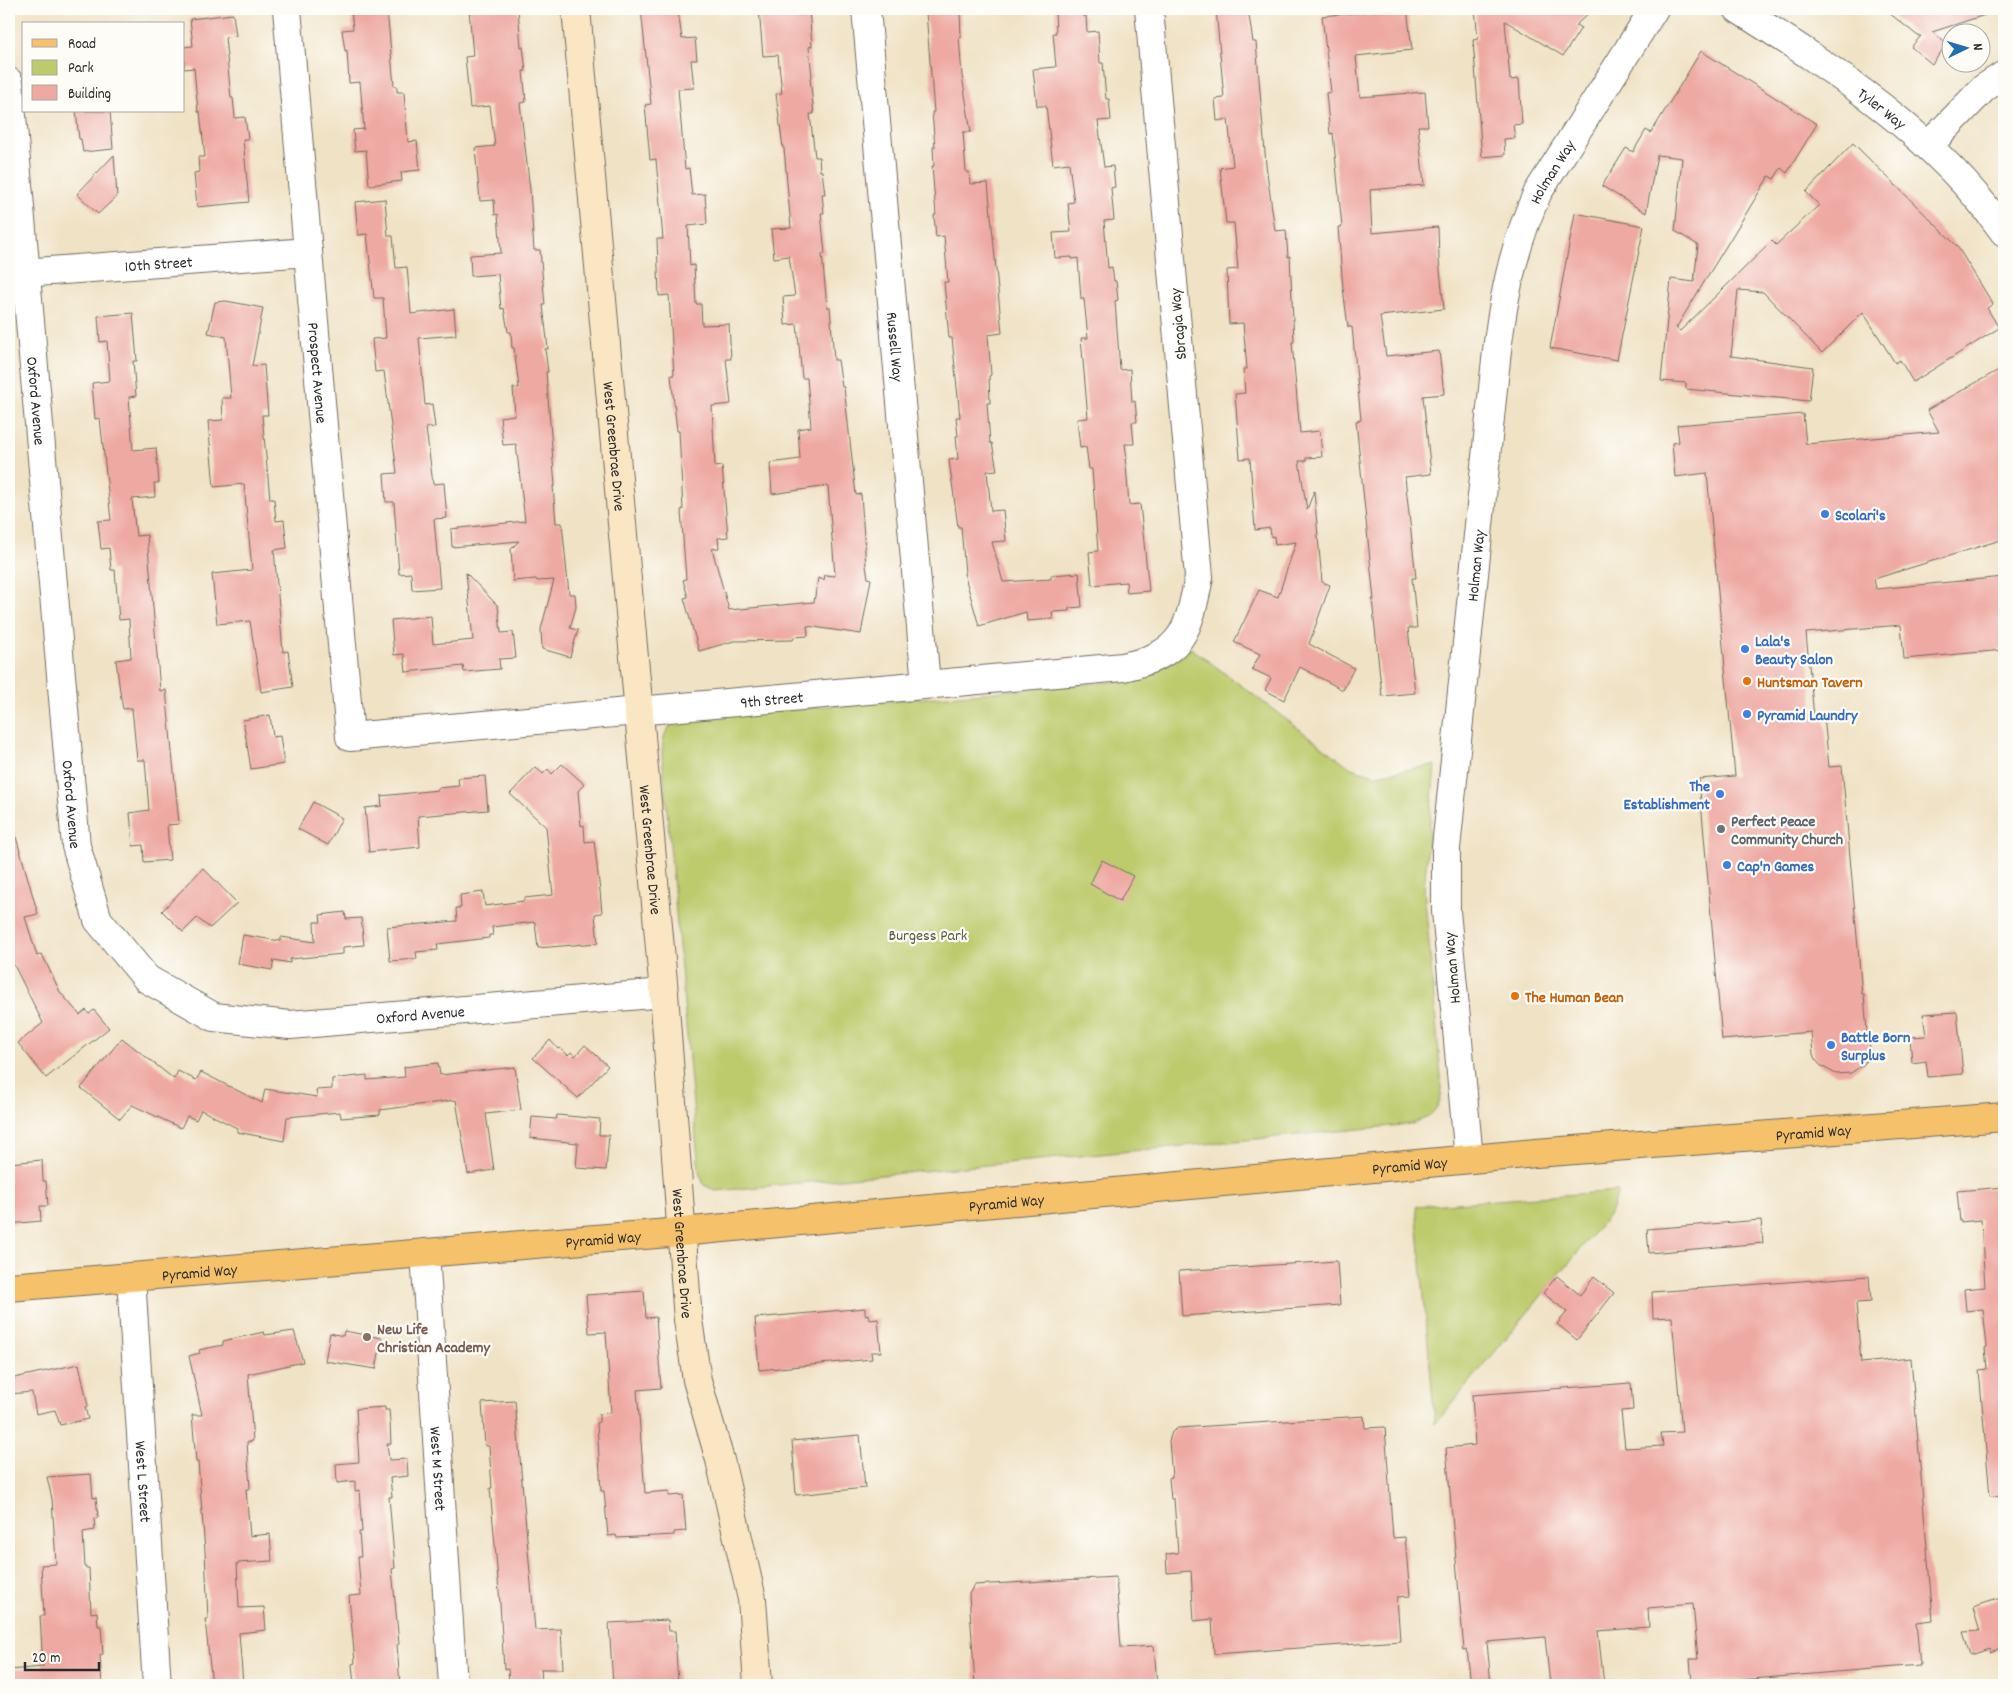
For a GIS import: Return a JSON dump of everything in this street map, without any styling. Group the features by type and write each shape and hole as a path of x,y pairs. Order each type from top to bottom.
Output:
{"main road":[{"name":"Pyramid Way","path":"9,1287 681,1232 1469,1159 2004,1118"}],"street":[{"name":"Prospect Avenue","path":"287,9 350,736"},
{"name":"West Greenbrae Drive","path":"576,9 637,710 664,994 688,1320 696,1380 720,1460 752,1600 758,1685"},
{"name":"Russell Way","path":"866,9 926,684"},
{"name":"Sbragia Way","path":"1149,9 1199,578 1193,607 1182,636"},
{"name":"Holman Way","path":"1469,1159 1446,911 1446,857 1503,305 1526,219 1538,192 1654,9"},
{"name":"Tyler Way","path":"1738,9 1831,68 1882,105 1928,146 1962,181 2004,232"},
{"path":"1928,146 1984,88 2004,75"},
{"name":"Oxford Avenue","path":"9,82 17,273 76,846 98,920 147,980 214,1017 290,1026 664,994"},
{"name":"10th Street","path":"17,273 308,252"},
{"name":"9th Street","path":"350,736 1123,667 1156,658 1170,650 1182,636"},
{"name":"West M Street","path":"425,1254 452,1685"},
{"name":"West L Street","path":"131,1277 158,1685"}],"green space":[{"name":"Burgess Park","path":"1191,648 1351,768 1375,775 1435,765 1424,889 1442,1088 1439,1102 1434,1111 1412,1124 716,1191 704,1185 699,1172 662,754 664,739 670,726 678,719 1123,681 1159,669 1176,660"},
{"path":"1618,1191 1611,1212 1435,1424 1416,1206"}],"building":[{"path":"351,9 387,9 394,86 397,86 397,92 404,92 408,142 417,141 420,170 401,172 402,181 369,185 366,150 355,151 353,130 364,129 360,82 349,83 347,50 345,51 342,30 353,29"},
{"path":"469,9 518,9 521,47 523,47 526,71 523,71 526,102 520,103 530,190 534,250 540,250 545,305 543,305 548,349 545,349 548,372 546,372 556,523 562,523 569,594 575,594 576,607 570,628 578,630 570,657 542,649 541,629 554,580 513,581 511,549 519,541 452,547 451,529 525,521 516,444 503,445 500,417 515,415 513,388 519,388 511,332 508,332 504,308 501,309 498,274 471,276 470,255 501,253 498,214 495,215 494,200 480,201 475,148 495,146 490,106 470,108 465,57 473,56"},
{"path":"641,9 673,9 673,12 678,11 682,39 695,38 697,60 691,60 694,88 678,89 685,169 689,168 692,195 705,194 707,224 688,226 690,266 694,265 696,304 701,304 702,325 729,324 731,359 726,359 731,404 712,406 715,467 722,466 728,537 718,538 719,548 712,549 729,610 814,602 818,578 824,580 825,575 835,576 828,486 772,494 770,463 800,459 798,429 811,427 807,378 802,378 797,324 785,325 783,297 795,296 789,256 774,258 771,229 791,228 784,148 776,94 782,93 778,55 763,56 759,9 809,9 812,46 809,47 812,77 810,78 814,114 810,114 815,157 819,157 825,194 822,194 824,213 821,213 825,254 822,254 827,307 830,307 834,360 838,360 842,387 844,387 856,495 861,494 866,566 868,578 871,579 861,634 807,626 808,636 794,637 793,640 734,641 699,651 684,598 688,597 683,580 686,579 681,510 683,510 679,431 677,431 671,375 674,375 669,295 659,296 657,239 663,239 656,159 650,160 645,105 651,104"},
{"path":"1055,9 1082,9 1083,16 1086,16 1087,32 1098,31 1100,63 1103,63 1106,99 1109,99 1111,120 1098,121 1104,167 1113,166 1115,187 1111,188 1114,220 1104,221 1108,268 1112,267 1114,281 1116,281 1118,300 1115,301 1120,370 1130,369 1132,402 1135,401 1137,422 1132,422 1134,444 1125,444 1129,505 1140,504 1149,591 1127,593 1126,582 1092,585 1089,552 1098,551 1092,469 1089,469 1086,447 1080,448 1077,419 1088,418 1081,338 1088,338 1084,299 1081,299 1078,258 1055,258 1053,233 1071,232 1068,203 1074,202 1069,163 1053,165 1046,106 1037,106 1033,69 1056,67 1053,33 1056,33"},
{"path":"1216,9 1248,9 1253,42 1256,42 1266,165 1275,231 1286,230 1288,257 1290,256 1294,342 1292,342 1300,433 1320,431 1322,457 1306,458 1306,461 1299,461 1307,510 1314,491 1322,582 1330,585 1309,644 1354,668 1343,690 1300,667 1284,700 1265,690 1271,678 1252,669 1260,654 1234,642 1259,590 1278,597 1296,542 1275,545 1274,536 1271,537 1270,528 1255,530 1250,458 1240,459 1235,394 1245,393 1243,369 1247,369 1243,323 1229,324 1227,270 1238,269 1234,223 1226,223 1220,168 1233,166 1228,119 1217,121 1215,99 1224,98"},
{"path":"1407,9 1412,50 1356,56 1360,97 1425,92 1428,126 1418,126 1424,185 1370,190 1372,233 1438,227 1444,309 1380,316 1386,356 1439,351 1444,394 1423,396 1431,474 1405,477 1416,578 1412,578 1417,628 1408,628 1415,693 1382,696 1356,421 1361,420 1352,327 1348,327 1343,288 1338,227 1342,227 1333,133 1330,134 1326,93 1331,92 1322,16"},
{"path":"1475,9 1593,9 1576,25 1581,28 1563,56 1505,21 1510,80 1519,79 1522,124 1513,125 1515,138 1504,139 1505,155 1482,157 1473,40 1478,39"},
{"path":"1884,9 1990,9 1991,13 1963,22 1940,22 1940,29 1932,32 1940,38 1940,53 1932,64 1911,47 1921,36 1918,36"},
{"path":"960,10 961,37 959,37 962,76 971,132 963,132 966,172 969,172 970,184 988,183 1002,333 988,335 991,375 989,376 990,403 987,403 990,443 992,443 997,470 987,471 991,511 1003,510 1006,541 992,542 1003,582 1051,579 1051,575 1079,573 1082,607 1069,608 1069,611 1052,612 1053,619 1027,621 1026,612 979,626 964,573 961,527 958,527 949,460 958,459 956,417 960,417 952,338 949,338 944,282 948,282 944,236 936,237 934,215 936,215 932,166 934,166 933,147 935,147 932,112 934,112 926,12"},
{"path":"233,14 236,36 225,37 231,98 233,98 235,118 245,117 248,139 243,139 249,202 197,207 194,173 199,172 198,157 205,157 194,68 185,69 185,47 193,46 190,19"},
{"path":"1701,51 1817,124 1787,173 1781,168 1774,179 1769,176 1676,328 1680,331 1772,241 1776,245 1819,205 1806,192 1853,143 1957,246 1993,304 1987,308 1999,328 1913,382 1900,360 1895,363 1863,312 1822,353 1763,292 1738,290 1731,356 1813,367 1809,401 1686,389 1686,383 1661,381 1671,279 1694,282 1698,245 1675,231 1682,158 1657,155 1646,213 1602,186 1626,148 1633,152 1646,130 1651,133"},
{"path":"76,112 110,112 113,149 83,152 81,139 79,139"},
{"path":"114,155 117,196 98,214 77,194"},
{"path":"385,199 388,236 393,236 396,268 407,267 411,314 454,309 456,335 419,338 425,405 432,404 435,427 426,428 433,484 444,483 447,518 434,519 440,588 412,590 411,573 399,574 394,502 386,502 384,474 397,473 384,371 375,372 372,339 386,338 383,298 374,298 367,234 358,235 355,202"},
{"path":"1575,213 1644,226 1617,360 1550,348"},
{"path":"226,301 263,308 252,366 264,365 268,415 262,415 270,499 274,499 276,521 284,520 287,548 274,550 283,652 288,651 293,687 261,692 250,621 217,624 212,574 252,570 244,484 214,487 208,421 223,420 222,398 231,398 226,337 208,333 215,302"},
{"path":"133,313 137,361 133,361 136,396 129,397 133,450 156,448 159,483 154,483 155,497 132,499 136,536 147,535 160,691 166,690 179,824 167,825 170,860 144,862 143,845 133,846 130,813 149,810 145,760 137,760 132,708 123,709 120,692 116,660 131,658 129,619 119,620 115,570 111,570 109,548 101,549 98,521 111,520 100,418 95,419 92,383 110,381 107,341 100,342 98,316"},
{"path":"2004,367 2004,539 1874,579 1876,589 2004,577 2004,650 1904,659 1901,625 1806,633 1814,717 1824,716 1829,767 1842,766 1862,994 1864,994 1870,1052 1864,1064 1851,1073 1836,1074 1821,1066 1815,1059 1811,1032 1722,1040 1699,779 1735,776 1707,473 1675,477 1672,443 1679,442 1677,425 1803,414 1806,444 1939,432 1927,410"},
{"path":"466,573 498,606 501,633 513,632 516,658 499,659 500,669 464,672 463,666 406,672 404,654 394,655 391,620 431,616 433,644 473,640"},
{"path":"270,715 273,737 280,736 284,764 251,769 243,720"},
{"path":"562,764 584,784 578,791 581,826 584,825 585,842 594,841 602,913 595,914 598,943 538,948 535,922 492,927 493,935 489,935 489,938 437,944 438,950 416,952 417,959 390,961 387,927 457,921 456,908 461,908 460,895 483,892 485,906 524,901 524,898 553,895 546,827 510,794 535,767 543,774 548,769 552,774"},
{"path":"485,776 488,810 418,816 420,847 369,852 365,808 382,806 381,796 459,786 458,778"},
{"path":"313,802 342,818 328,845 298,829"},
{"path":"14,830 38,914 25,917 37,956 42,954 60,992 80,1015 86,1010 89,1014 94,1010 109,1028 46,1078 18,1043 43,1023 14,965 9,967 9,831"},
{"path":"1102,860 1133,876 1120,901 1090,884"},
{"path":"203,868 237,903 210,928 197,918 183,932 162,911"},
{"path":"345,912 346,919 361,918 364,945 343,947 343,954 290,959 290,963 274,960 272,970 238,964 243,935 280,941 281,937 315,942 314,922 321,922 320,915"},
{"path":"1957,1012 1963,1074 1928,1077 1926,1061 1912,1063 1910,1037 1926,1036 1923,1014"},
{"path":"122,1038 174,1079 178,1071 196,1080 201,1072 262,1103 265,1089 317,1097 316,1090 332,1089 332,1079 367,1075 367,1080 405,1077 404,1067 438,1063 440,1075 515,1067 521,1110 486,1114 494,1170 468,1174 456,1100 380,1110 380,1115 341,1118 340,1112 287,1117 284,1141 237,1132 237,1128 201,1110 196,1120 187,1116 181,1128 132,1105 120,1119 81,1088"},
{"path":"550,1040 558,1049 560,1048 568,1055 571,1052 575,1056 585,1045 608,1066 578,1098 533,1058"},
{"path":"557,1115 600,1119 599,1135 609,1135 606,1170 576,1168 578,1143 530,1138 532,1117 556,1119"},
{"path":"42,1160 43,1181 46,1181 48,1206 40,1206 41,1221 9,1224 9,1163"},
{"path":"2004,1187 2004,1495 1990,1496 1979,1370 1987,1369 1983,1309 1966,1311 1964,1289 1985,1287 1981,1220 1960,1222 1957,1191"},
{"path":"1761,1220 1763,1243 1649,1253 1647,1229"},
{"path":"1337,1261 1340,1305 1182,1316 1179,1271"},
{"path":"1557,1276 1580,1295 1594,1277 1614,1293 1577,1340 1557,1324 1567,1312 1543,1293"},
{"path":"1869,1276 1871,1302 1856,1303 1861,1363 1911,1358 1933,1620 1916,1622 1920,1665 1692,1684 1690,1659 1698,1659 1693,1604 1648,1608 1649,1627 1598,1631 1604,1685 1550,1685 1545,1637 1487,1642 1491,1685 1471,1685 1467,1649 1464,1650 1446,1448 1475,1445 1472,1395 1631,1383 1633,1410 1621,1411 1625,1448 1663,1446 1661,1433 1682,1432 1672,1317 1653,1318 1652,1292"},
{"path":"644,1291 646,1318 656,1317 661,1388 637,1390 645,1493 669,1491 669,1496 683,1495 686,1531 674,1532 674,1535 617,1538 616,1535 608,1536 604,1491 601,1491 597,1423 599,1422 599,1414 611,1413 606,1332 589,1333 586,1295"},
{"path":"865,1308 865,1315 868,1314 869,1320 878,1319 881,1352 871,1352 872,1359 759,1370 755,1318"},
{"path":"294,1331 303,1362 248,1374 253,1441 247,1442 250,1489 246,1489 250,1536 270,1534 272,1561 237,1563 239,1608 264,1607 266,1630 239,1633 243,1685 212,1685 205,1619 208,1619 205,1551 198,1462 196,1462 192,1415 202,1415 189,1356 200,1353 199,1350 223,1345 223,1341 264,1332 265,1335"},
{"path":"344,1331 382,1338 376,1369 325,1361 330,1333 343,1336"},
{"path":"79,1364 88,1406 85,1407 88,1419 60,1425 55,1410 36,1414 32,1392 9,1394 9,1379"},
{"path":"515,1401 535,1630 561,1629 563,1669 541,1669 542,1683 509,1685 508,1669 504,1669 490,1488 492,1488 489,1446 485,1446 482,1403"},
{"path":"385,1407 385,1410 389,1410 390,1422 391,1444 387,1444 389,1460 407,1459 408,1476 390,1478 392,1497 389,1497 395,1568 392,1569 399,1644 397,1645 400,1685 354,1685 352,1664 355,1663 349,1596 361,1595 358,1557 361,1557 359,1532 362,1532 359,1490 355,1491 355,1481 337,1483 336,1464 359,1462 356,1409"},
{"path":"1364,1416 1365,1428 1385,1427 1393,1538 1405,1537 1410,1596 1397,1597 1400,1641 1214,1654 1212,1619 1194,1621 1191,1571 1167,1573 1166,1554 1178,1553 1174,1499 1171,1499 1169,1478 1172,1477 1169,1441 1172,1432 1178,1428"},
{"path":"860,1435 865,1488 796,1495 792,1441"},
{"path":"91,1474 93,1498 96,1497 98,1517 94,1518 95,1530 83,1532 85,1568 89,1568 91,1613 97,1612 98,1626 101,1626 103,1654 100,1655 102,1685 9,1685 9,1670 43,1667 40,1616 44,1616 41,1565 56,1564 52,1499 47,1477"},
{"path":"1116,1577 1121,1648 1154,1646 1157,1685 975,1685 969,1594 974,1585"},
{"path":"2004,1597 2004,1647 1989,1652 1988,1648 1970,1654 1963,1632 1980,1631 1973,1607"},
{"path":"668,1620 669,1631 675,1631 678,1685 613,1685 609,1623"}],"place":[{"name":"Scolari's","path":"1825,514"},
{"name":"Lala's Beauty Salon","path":"1745,649"},
{"name":"Huntsman Tavern","path":"1747,681"},
{"name":"Pyramid Laundry","path":"1747,714"},
{"name":"The Establishment","path":"1720,794"},
{"name":"Perfect Peace Community Church","path":"1721,829"},
{"name":"Cap'n Games","path":"1727,865"},
{"name":"The Human Bean","path":"1515,996"},
{"name":"Battle Born Surplus","path":"1831,1045"},
{"name":"New Life Christian Academy","path":"367,1337"}]}
